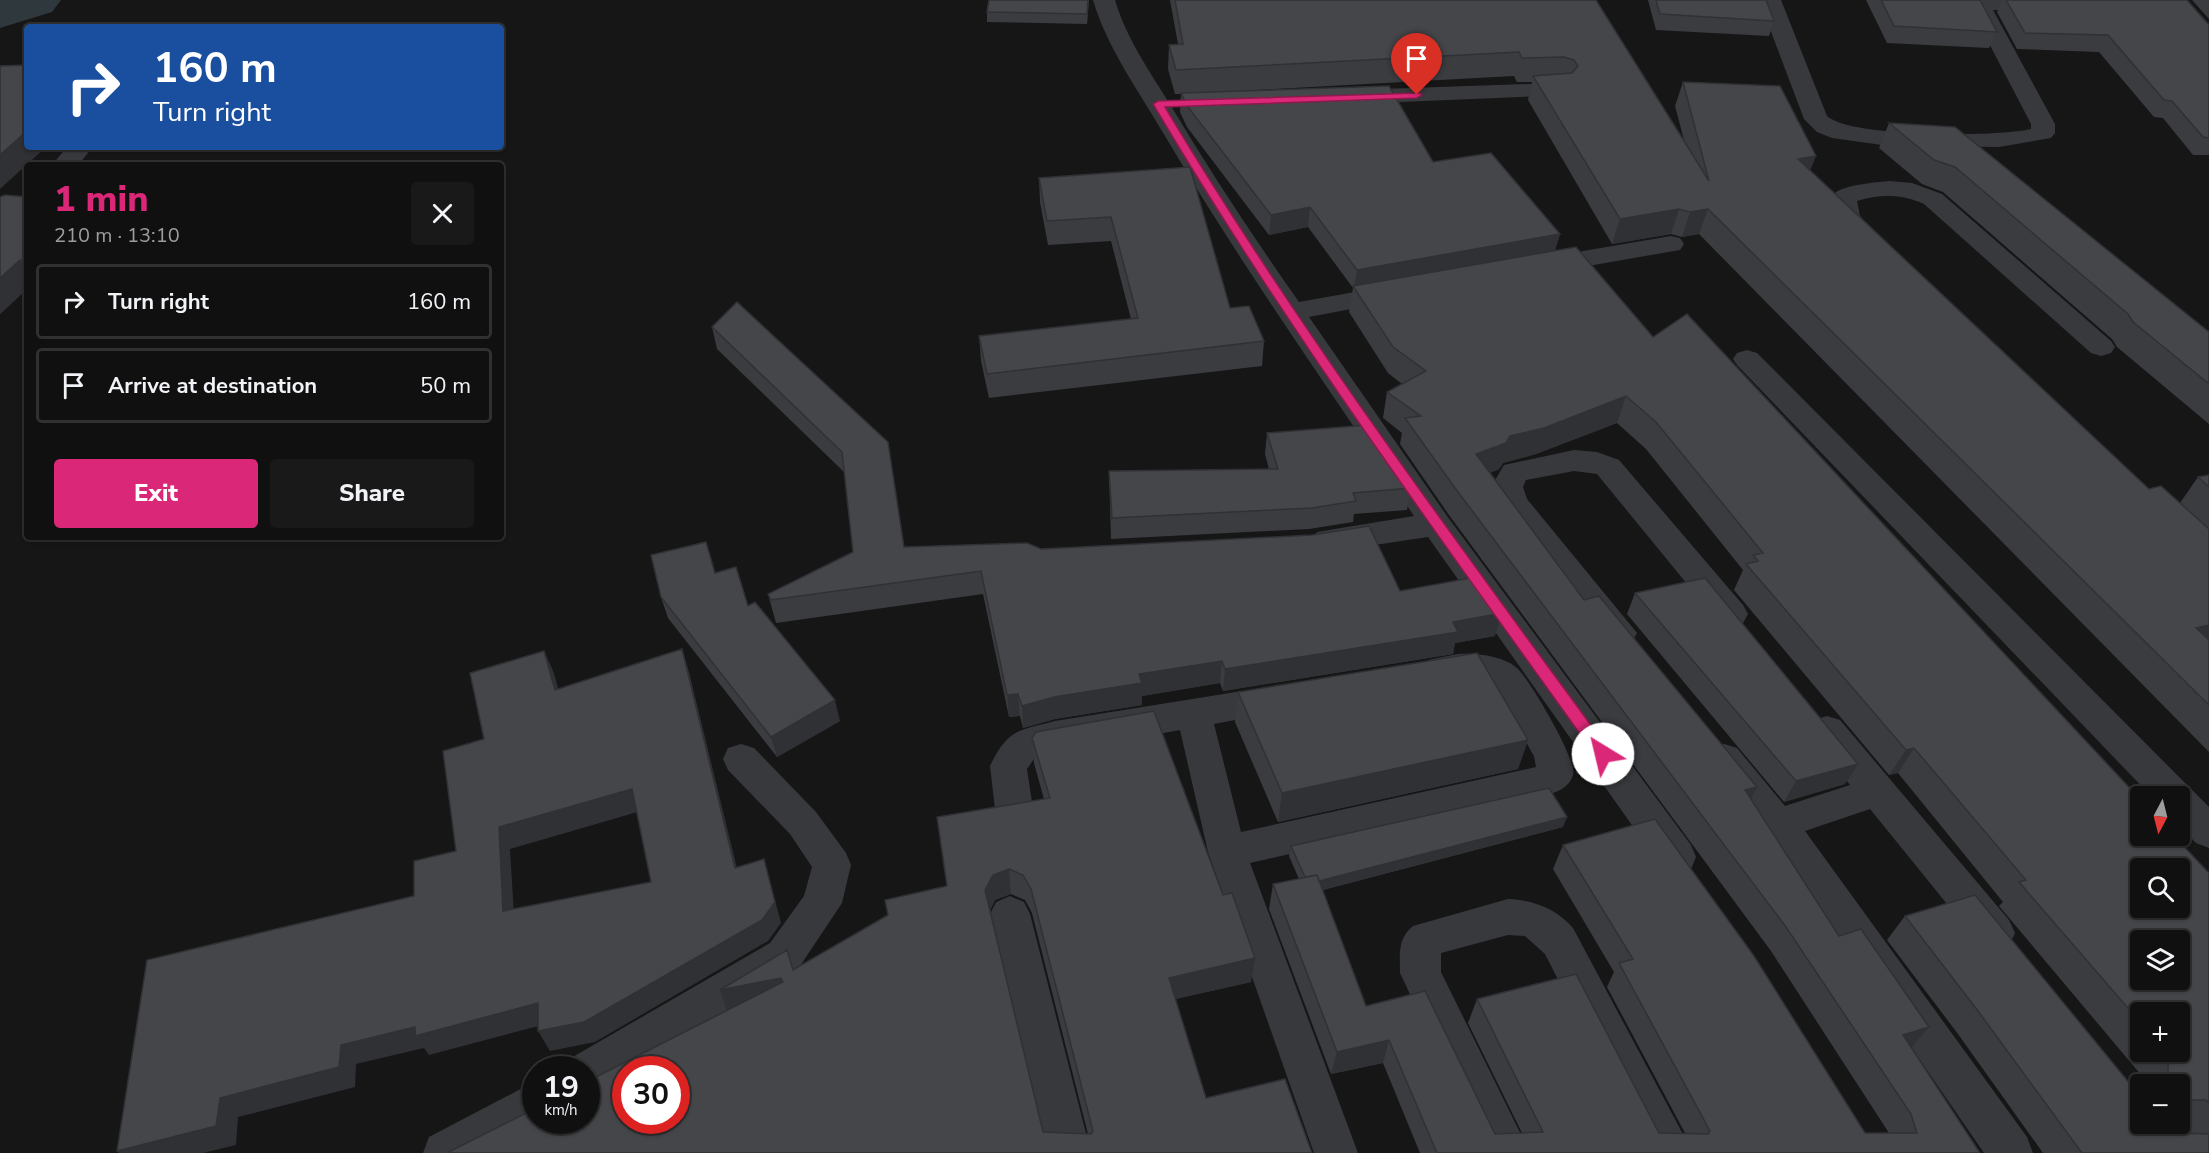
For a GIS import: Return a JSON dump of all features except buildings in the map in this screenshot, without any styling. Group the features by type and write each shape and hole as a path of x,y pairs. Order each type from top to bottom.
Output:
{"street":[{"path":"1104,0 1110,20 1170,104 1214,198 1436,524 1693,879"},
{"path":"1770,0 1816,119 1826,128 1839,132 1882,137 1945,140 2016,139 2043,133 2043,124 1978,1 2062,4"},
{"path":"1335,98 1558,90"},
{"path":"67,162 78,150"},
{"path":"1889,258 1846,218 1843,206 1845,197 1864,190 1898,188 1920,191 1933,199 2101,347"},
{"path":"1522,269 1671,244"},
{"path":"1292,312 1419,289"},
{"path":"1747,359 2164,786"},
{"path":"1641,659 1512,503 1507,487 1515,472 1572,460 1587,460 1608,467 1751,638"},
{"path":"1298,543 1436,524"},
{"path":"1227,852 1545,781 1554,775 1555,765 1551,753 1506,679 1488,668 1474,666 1406,676"},
{"path":"1014,809 1008,766 1024,744 1054,736 1311,693"},
{"path":"1803,701 2013,956"},
{"path":"1194,714 1227,852 1336,1153"},
{"path":"1702,733 1778,825 2011,1153"},
{"path":"600,1064 784,957 822,903 832,866 803,823 741,759"},
{"path":"1778,825 1878,791"},
{"path":"2190,812 2209,832"},
{"path":"1010,914 1069,1153"},
{"path":"1508,1153 1421,973 1419,952 1420,945 1427,939 1508,917 1536,920 1548,928 1559,941 1671,1153"},
{"path":"445,1153 522,1110"}],"waterway":[{"path":"0,11 32,0"}],"route":[{"path":"1417,95 1158,104 1214,198 1436,524 1603,754"}]}
